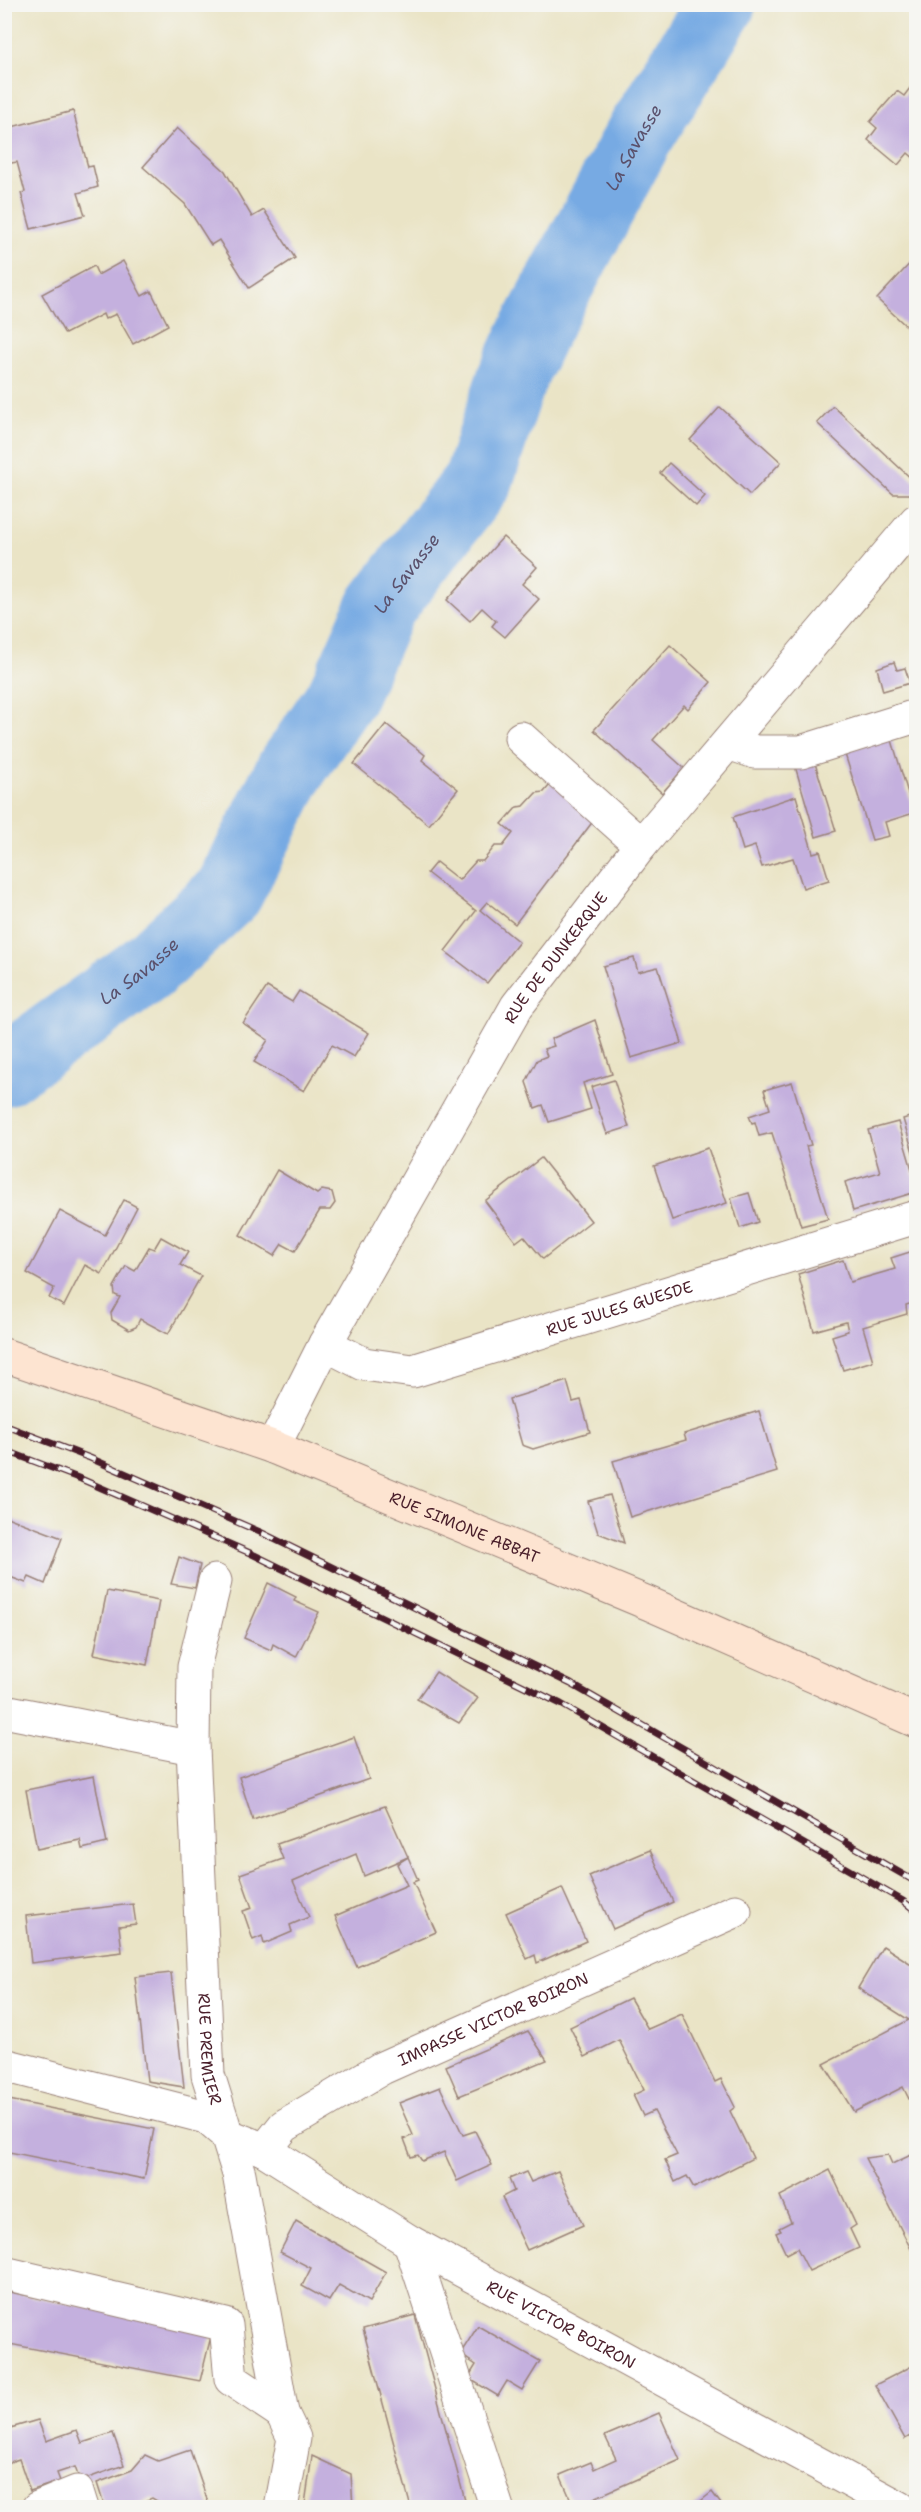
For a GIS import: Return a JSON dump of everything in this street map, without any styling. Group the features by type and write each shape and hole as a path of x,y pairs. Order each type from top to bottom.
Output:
{"main road":[{"name":"RUE SIMONE ABBAT","path":"4,1355 273,1447 650,1604 916,1721"}],"street":[{"name":"RUE DE DUNKERQUE","path":"273,1447 325,1344 517,1006 641,845 916,521"},
{"path":"728,744 755,752 801,752 916,716"},
{"path":"520,738 641,845"},
{"name":"RUE JULES GUESDE","path":"325,1344 364,1364 413,1371 916,1217"},
{"name":"RUE PREMIER","path":"215,1581 194,1667 193,1748 208,2075 239,2174 282,2413 294,2438 281,2508"},
{"path":"4,1711 193,1748"},
{"name":"IMPASSE VICTOR BOIRON","path":"265,2150 284,2126 382,2068 735,1911"},
{"name":"RUE VICTOR BOIRON","path":"4,2065 206,2117 227,2135 265,2150 410,2242 900,2508"},
{"path":"410,2242 497,2508"},
{"path":"4,2273 226,2325 231,2379 282,2413"},
{"path":"38,2508 77,2492 82,2508"}],"building":[{"path":"916,80 916,160 908,153 898,165 868,140 877,128 870,122 897,91 904,96"},
{"path":"73,111 88,167 93,166 98,187 78,193 85,215 31,229 21,193 25,192 17,162 5,164 4,129"},
{"path":"177,128 225,171 252,217 264,210 295,258 249,288 219,240 211,245 185,204 143,167"},
{"path":"916,259 916,335 877,299"},
{"path":"123,261 142,296 151,291 168,325 133,344 116,314 105,319 103,314 65,334 42,294 94,266 98,275"},
{"path":"833,406 916,483 914,494 893,494 817,423"},
{"path":"720,407 781,462 750,495 690,440"},
{"path":"669,463 705,496 696,506 660,473"},
{"path":"503,537 537,567 522,584 539,599 505,637 492,626 496,621 482,608 470,621 447,600"},
{"path":"670,645 711,682 688,709 684,705 653,740 684,768 662,793 594,730"},
{"path":"894,662 897,670 905,668 910,683 883,691 877,668"},
{"path":"386,724 425,755 422,760 458,789 429,825 354,764"},
{"path":"891,737 914,813 885,822 889,836 872,840 844,751"},
{"path":"814,760 836,831 816,837 795,766"},
{"path":"554,780 597,816 515,924 487,902 480,910 519,942 487,983 445,951 476,911 427,873 436,862 459,880 476,861 483,861 495,846 503,846 513,833 502,824 517,807 524,806 536,793 544,792"},
{"path":"796,796 813,853 820,851 829,880 803,888 793,858 762,867 755,846 743,850 733,817"},
{"path":"634,958 638,972 658,967 682,1043 631,1058 603,966"},
{"path":"267,987 292,1002 299,991 369,1033 354,1057 332,1045 304,1091 254,1062 268,1040 243,1023"},
{"path":"595,1020 612,1074 583,1083 591,1109 549,1122 543,1105 535,1108 526,1082 537,1060 547,1056 544,1049 554,1046 551,1039"},
{"path":"614,1080 629,1127 607,1134 591,1087"},
{"path":"792,1082 811,1145 806,1146 828,1219 801,1226 772,1133 759,1136 755,1122 752,1123 749,1116 770,1109 764,1090"},
{"path":"916,1115 916,1162 903,1119"},
{"path":"898,1122 916,1183 916,1192 853,1211 845,1182 880,1172 868,1130"},
{"path":"708,1148 727,1203 672,1220 654,1166"},
{"path":"541,1158 591,1221 543,1259 524,1236 516,1242 485,1201"},
{"path":"277,1170 317,1194 322,1190 332,1192 335,1203 330,1210 320,1210 295,1251 282,1244 274,1256 240,1235"},
{"path":"749,1193 758,1222 740,1228 731,1198"},
{"path":"124,1200 137,1207 102,1274 85,1265 64,1306 49,1298 54,1288 27,1273 60,1211 105,1235"},
{"path":"161,1237 188,1252 180,1265 201,1276 168,1334 140,1319 136,1327 129,1330 112,1320 111,1313 120,1297 115,1295 114,1287 126,1266 135,1271 149,1247 154,1249"},
{"path":"916,1250 916,1302 906,1305 907,1314 863,1327 873,1361 843,1370 832,1336 848,1331 846,1322 814,1331 798,1274 843,1260 850,1282 895,1269 891,1258"},
{"path":"567,1381 573,1402 581,1400 590,1432 533,1449 522,1445 509,1399"},
{"path":"759,1411 777,1472 630,1517 613,1461 686,1440 684,1434"},
{"path":"610,1495 624,1543 598,1533 588,1501"},
{"path":"4,1516 62,1538 45,1584 29,1577 26,1583 10,1577 7,1583 4,1582"},
{"path":"179,1557 200,1565 195,1588 171,1584"},
{"path":"268,1583 296,1597 294,1601 319,1612 296,1657 273,1644 271,1650 244,1638"},
{"path":"107,1591 159,1601 147,1665 94,1654"},
{"path":"436,1672 478,1698 459,1723 417,1699"},
{"path":"354,1737 369,1779 253,1820 239,1777"},
{"path":"94,1776 107,1843 82,1849 80,1840 37,1849 26,1790"},
{"path":"385,1806 408,1857 364,1876 356,1854 293,1881 309,1917 290,1925 292,1932 264,1944 262,1936 253,1940 243,1911 252,1908 240,1874 283,1859 277,1844"},
{"path":"650,1850 673,1902 613,1929 589,1876"},
{"path":"408,1857 418,1880 413,1882 436,1932 357,1967 335,1916 407,1885 397,1864"},
{"path":"562,1888 586,1941 537,1963 535,1955 527,1959 506,1913"},
{"path":"133,1904 136,1924 119,1926 122,1952 31,1963 26,1916"},
{"path":"883,1946 916,1967 916,2095 909,2099 903,2087 854,2112 824,2064 909,2020 858,1988"},
{"path":"171,1973 184,2087 147,2081 135,1977"},
{"path":"630,1998 648,2029 682,2014 715,2082 721,2079 735,2107 730,2111 753,2158 694,2188 687,2176 675,2182 665,2160 677,2155 654,2111 643,2116 633,2095 644,2090 619,2040 585,2057 570,2027"},
{"path":"528,2031 547,2060 459,2096 446,2066"},
{"path":"440,2087 463,2135 475,2131 492,2165 457,2181 444,2152 422,2161 418,2155 411,2157 404,2139 413,2135 399,2103"},
{"path":"4,2099 154,2129 144,2179 4,2151"},
{"path":"913,2154 916,2160 916,2254 914,2255 865,2158 888,2155 892,2164"},
{"path":"830,2170 856,2225 850,2229 859,2248 809,2271 797,2248 786,2254 776,2233 781,2231 779,2228 791,2222 780,2196"},
{"path":"558,2171 583,2225 527,2250 502,2197 514,2191 509,2179 526,2172 531,2182"},
{"path":"296,2221 386,2272 369,2302 339,2285 329,2301 302,2286 311,2268 280,2252"},
{"path":"4,2291 212,2332 200,2381 4,2343"},
{"path":"415,2315 467,2508 411,2508 363,2329"},
{"path":"478,2326 540,2361 522,2390 507,2381 498,2396 468,2378 476,2365 460,2354"},
{"path":"916,2364 916,2433 905,2439 875,2385"},
{"path":"659,2413 680,2460 574,2507 560,2475 591,2462 594,2469 616,2459 605,2436"},
{"path":"38,2420 46,2441 77,2430 82,2443 113,2433 124,2465 80,2481 75,2467 57,2473 60,2481 30,2491 19,2459 4,2464 4,2423 7,2429"},
{"path":"190,2450 210,2508 169,2508 152,2498 126,2508 105,2508 97,2483 132,2470 145,2455 158,2461"},
{"path":"312,2456 351,2474 353,2508 305,2504"},
{"path":"712,2492 724,2508 692,2508"}],"waterway":[{"name":"La Savasse","path":"4,1071 146,969 229,892 290,771 342,695 381,607 478,481 512,378 532,335 639,136 721,4"}],"railway":[{"path":"4,1425 90,1458 260,1532 571,1684 916,1882"},
{"path":"4,1450 81,1479 250,1553 561,1704 903,1901 916,1911"}]}
